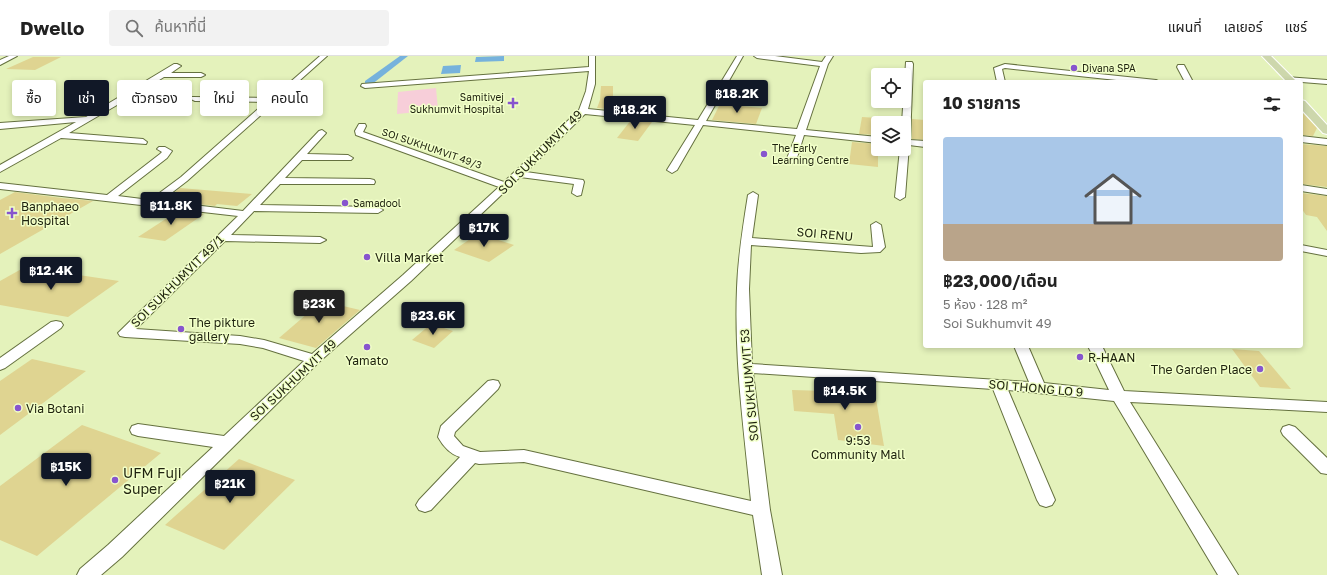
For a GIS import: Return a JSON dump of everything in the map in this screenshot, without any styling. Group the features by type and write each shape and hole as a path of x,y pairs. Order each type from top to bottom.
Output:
{"main road":[{"path":"1257,56 1285,80"},
{"path":"1266,56 1285,80"},
{"path":"1303,98 1327,118"},
{"path":"1303,98 1327,131"}],"street":[{"path":"0,62 14,56"},
{"path":"296,80 324,56"},
{"name":"SOI SUKHUMVIT 49","path":"87,575 115,551 314,359 382,301 506,186 583,111 590,97 593,69 592,56"},
{"path":"672,170 740,56"},
{"path":"758,56 796,58 824,64"},
{"path":"791,161 824,64 830,56"},
{"path":"906,116 909,64"},
{"path":"154,80 177,66"},
{"path":"1001,80 998,68 1005,66 1137,80"},
{"path":"1181,67 1188,80"},
{"path":"365,86 593,69"},
{"path":"162,75 201,75"},
{"path":"1303,81 1327,82"},
{"path":"195,99 257,100"},
{"path":"0,169 117,102"},
{"path":"583,111 871,139"},
{"path":"152,203 184,179 257,114"},
{"path":"0,126 87,119"},
{"name":"SOI SUKHUMVIT 49/3","path":"362,126 359,131 360,133 369,137 506,186"},
{"name":"SOI SUKHUMVIT 49/1","path":"314,359 264,344 240,340 124,333 249,211 322,133"},
{"path":"59,135 143,142"},
{"path":"1303,139 1327,142"},
{"path":"911,143 923,144"},
{"path":"108,199 164,156 167,151 162,149"},
{"path":"900,197 904,156"},
{"path":"299,157 348,158"},
{"path":"518,174 578,182 577,193"},
{"path":"277,181 370,182"},
{"path":"0,186 108,199 249,211 378,210"},
{"path":"1303,188 1327,192"},
{"name":"SOI SUKHUMVIT 53","path":"753,195 746,241 743,290 745,368 761,510 772,575"},
{"name":"SOI RENU","path":"746,241 876,250 879,247 876,225"},
{"path":"220,238 320,240"},
{"path":"1303,248 1327,252"},
{"path":"0,365 56,325"},
{"path":"1022,348 1039,388"},
{"path":"1096,348 1119,396 1228,575"},
{"name":"SOI THONG LO 9","path":"745,368 998,384 1119,396 1327,407"},
{"path":"998,384 1046,500"},
{"path":"493,385 447,430 446,433 450,444 457,450 479,458 524,456 761,510"},
{"path":"138,430 227,443"},
{"path":"1289,431 1327,468"},
{"path":"424,505 471,456"}],"shaded area":[{"path":"436,88 438,110 397,114 398,92"}],"water":[{"path":"504,56 504,61 475,62 476,57"},
{"path":"461,65 460,73 441,74 443,66"}],"building":[{"path":"33,57 61,57 35,70 6,69"},
{"path":"601,86 613,86 613,96 636,96 630,111 597,108 600,100"},
{"path":"720,104 762,108 756,124 712,120"},
{"path":"1303,113 1317,128 1313,136 1303,135"},
{"path":"862,117 871,118 871,135 859,134"},
{"path":"912,119 923,120 923,140 912,139"},
{"path":"631,120 652,122 638,141 617,138"},
{"path":"852,142 871,143 871,156 878,156 878,167 849,164"},
{"path":"1303,144 1327,146 1327,187 1303,184"},
{"path":"180,188 252,194 237,206 217,204 215,206 165,200"},
{"path":"15,192 93,201 0,254 0,200"},
{"path":"1303,193 1327,196 1327,231 1317,217 1306,215 1303,211"},
{"path":"178,211 204,214 165,241 138,237"},
{"path":"479,233 514,245 489,262 454,250"},
{"path":"25,267 119,281 68,317 0,305 0,281"},
{"path":"322,301 360,310 316,348 279,338"},
{"path":"431,324 453,331 434,348 412,340"},
{"name":"The Garden Place","path":"1232,349 1259,351 1291,389 1260,387"},
{"name":"Via Botani","path":"32,359 86,371 0,435 0,381"},
{"name":"9:53 Community Mall","path":"826,383 874,387 884,446 838,440 834,414 794,411 792,390 827,391"},
{"path":"82,425 161,453 37,556 0,540 0,486"},
{"path":"239,459 295,480 224,550 165,525"}],"waterway":[{"path":"368,83 405,56"}],"place":[{"name":"Divana SPA","path":"1074,68"},
{"name":"Samitivej Sukhumvit Hospital","path":"513,103"},
{"name":"The Early Learning Centre","path":"764,154"},
{"name":"Samadool","path":"345,203"},
{"name":"Banphaeo Hospital","path":"12,213"},
{"name":"Villa Market","path":"367,257"},
{"name":"The pikture gallery","path":"181,329"},
{"name":"Yamato","path":"367,347"},
{"name":"R-HAAN","path":"1080,357"},
{"name":"The Garden Place","path":"1260,369"},
{"name":"Via Botani","path":"18,408"},
{"name":"9:53 Community Mall","path":"858,427"},
{"name":"UFM Fuji Super","path":"115,480"}]}
